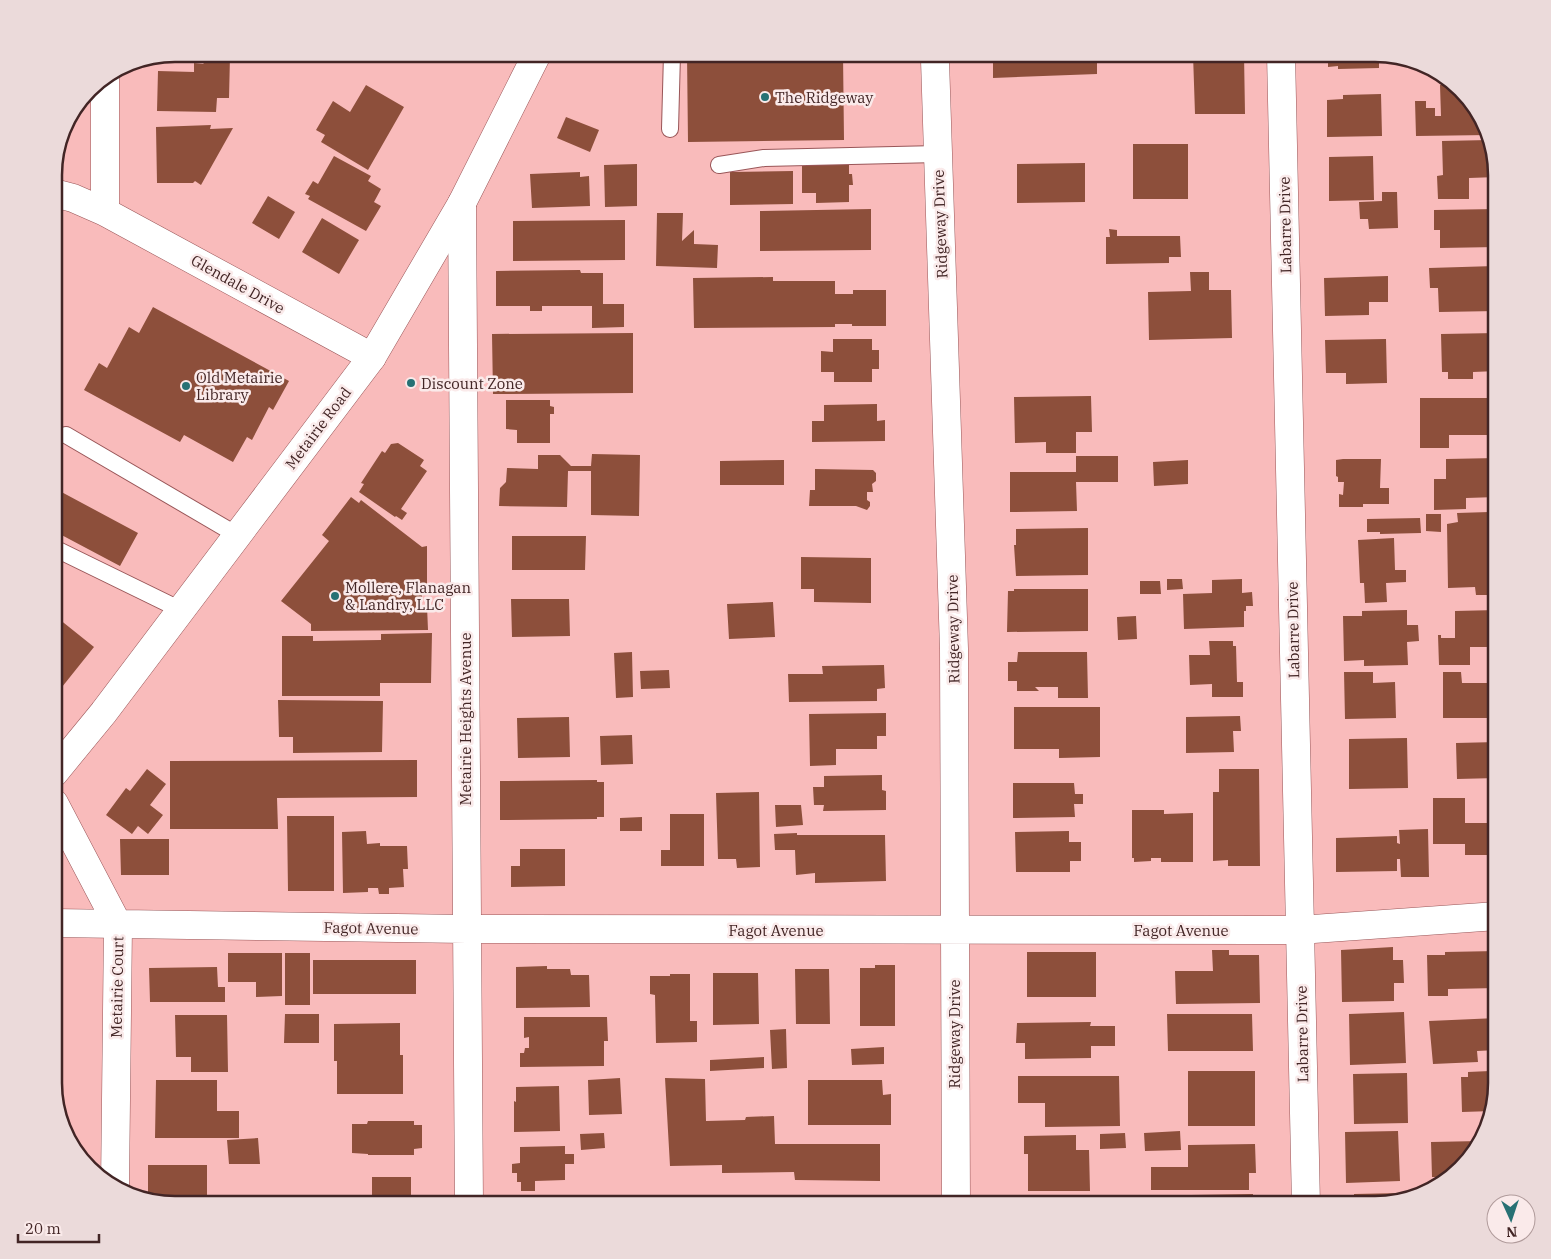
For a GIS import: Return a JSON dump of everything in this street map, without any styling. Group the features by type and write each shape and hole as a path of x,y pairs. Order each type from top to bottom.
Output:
{"street":[{"name":"Metairie Road","path":"63,762 104,712 372,357 462,203 532,63"},
{"name":"Ridgeway Drive","path":"935,63 954,648 956,1196"},
{"name":"Labarre Drive","path":"1281,63 1306,1196"},
{"path":"105,88 105,212"},
{"name":"Glendale Drive","path":"64,195 105,212 372,357"},
{"name":"Metairie Heights Avenue","path":"462,203 469,1196"},
{"name":"Metairie Court","path":"63,820 118,924 115,1178"},
{"name":"Fagot Avenue","path":"63,922 467,929 1299,930 1488,917"}],"lane":[{"path":"670,129 672,63"},
{"path":"719,165 764,158 938,154"},
{"path":"66,435 237,535"},
{"path":"63,552 181,610"}],"building":[{"path":"194,63 230,63 229,98 217,98 216,112 157,111 158,71 194,72"},
{"name":"The Ridgeway","path":"687,63 843,63 844,140 688,142"},
{"path":"993,63 1097,63 1097,74 993,78"},
{"path":"1193,63 1244,63 1245,114 1195,114"},
{"path":"1328,63 1379,63 1379,68 1338,69 1338,66 1328,67"},
{"path":"366,85 404,107 368,170 321,142 325,135 316,130 333,101 350,112"},
{"path":"1440,85 1450,91 1465,107 1481,135 1416,136 1415,101 1426,101 1426,108 1435,108 1435,116 1441,116"},
{"path":"1381,94 1382,136 1327,137 1327,100 1343,99 1343,95"},
{"path":"566,117 599,130 590,152 557,138"},
{"path":"211,125 210,129 233,128 201,185 195,181 193,183 157,183 156,127"},
{"path":"1482,140 1488,161 1488,177 1469,178 1469,199 1438,199 1437,176 1443,175 1442,141"},
{"path":"1133,144 1188,144 1188,199 1133,199"},
{"path":"334,156 371,176 368,181 381,189 374,202 381,206 366,231 308,199 310,196 305,194 313,181 318,184"},
{"path":"1373,156 1374,200 1329,201 1329,157"},
{"path":"849,158 849,174 852,174 853,185 849,185 849,202 816,203 816,193 802,193 802,159"},
{"path":"1085,163 1085,202 1017,203 1017,164"},
{"path":"637,164 637,206 605,207 604,165"},
{"path":"793,171 793,204 730,205 730,172"},
{"path":"580,172 580,177 589,176 590,206 532,208 530,174"},
{"path":"1382,192 1397,192 1398,228 1369,229 1368,219 1360,219 1359,202 1382,201"},
{"path":"268,196 295,212 279,239 252,223"},
{"path":"871,209 871,250 760,251 760,211"},
{"path":"1488,209 1488,247 1440,248 1440,230 1434,230 1434,210"},
{"path":"657,213 683,213 682,241 694,230 694,244 718,245 717,268 656,266"},
{"path":"322,218 359,240 339,274 302,252"},
{"path":"625,220 625,260 513,261 513,221"},
{"path":"1109,229 1117,230 1117,236 1180,236 1181,257 1169,257 1169,263 1106,264 1106,237 1110,237"},
{"path":"1488,266 1488,311 1439,312 1438,288 1430,288 1429,268"},
{"path":"580,270 581,273 603,273 603,304 624,304 624,327 592,328 592,306 542,306 542,311 530,311 530,306 496,306 496,271"},
{"path":"1190,272 1209,272 1209,290 1231,290 1232,338 1149,340 1148,292 1191,291"},
{"path":"1388,276 1388,302 1369,302 1369,315 1325,316 1324,278"},
{"path":"773,277 773,281 835,281 835,294 853,294 853,290 886,290 886,326 835,324 835,327 694,328 693,278"},
{"name":"Old Metairie Library","path":"153,307 289,381 273,410 269,407 252,440 247,437 233,462 184,435 180,442 84,390 99,363 107,368 129,327 139,333"},
{"path":"633,333 633,393 493,394 492,334"},
{"path":"1488,333 1488,371 1473,372 1473,379 1448,379 1448,372 1442,372 1441,334"},
{"path":"833,339 872,339 872,350 879,350 879,369 872,369 872,382 834,382 834,372 821,372 821,351 833,352"},
{"path":"1386,339 1387,383 1346,384 1346,373 1326,373 1325,340"},
{"path":"1091,396 1092,432 1076,432 1076,453 1046,453 1046,442 1015,443 1014,397"},
{"path":"1420,398 1488,398 1488,435 1449,435 1449,448 1420,448"},
{"path":"506,400 550,400 550,406 554,407 554,414 550,414 550,443 517,443 517,430 506,429"},
{"path":"877,404 877,421 885,420 885,441 812,442 812,421 824,421 824,405"},
{"path":"398,443 424,460 420,466 427,471 401,509 407,513 402,520 359,492 364,484 361,483 382,451 385,453 391,444"},
{"path":"592,454 640,455 639,516 591,515 591,471 568,471 567,507 499,506 500,488 506,482 507,468 538,469 538,455 560,455 571,466 591,466"},
{"path":"1076,456 1118,456 1118,482 1076,482 1077,511 1010,512 1010,472 1076,472"},
{"path":"1488,458 1488,497 1466,498 1466,509 1434,510 1434,479 1446,479 1446,459"},
{"path":"1381,459 1380,488 1389,488 1389,504 1363,504 1363,507 1339,507 1339,494 1343,495 1344,482 1338,482 1336,460"},
{"path":"784,460 784,485 720,485 720,461"},
{"path":"1188,460 1188,484 1154,486 1153,462"},
{"path":"815,469 873,470 876,473 876,481 872,484 873,492 867,492 867,500 870,502 870,506 867,510 856,506 809,506 810,490 815,490"},
{"path":"63,493 138,533 120,566 63,536"},
{"path":"351,497 359,503 361,500 422,547 427,546 427,590 422,590 422,606 427,606 428,630 311,631 311,624 281,601 329,541 322,535"},
{"path":"1488,512 1488,595 1476,595 1475,587 1448,588 1447,524 1458,522 1457,513"},
{"path":"1426,514 1441,514 1441,532 1426,531"},
{"path":"1420,518 1421,533 1380,534 1380,532 1367,532 1367,519"},
{"path":"1088,528 1088,575 1016,576 1014,545 1016,545 1016,529"},
{"path":"512,536 586,536 585,570 512,570"},
{"path":"1394,538 1395,570 1406,570 1406,582 1386,583 1387,602 1365,603 1364,583 1360,583 1358,540"},
{"path":"801,557 871,558 871,603 814,602 814,589 801,589"},
{"path":"1167,579 1182,579 1183,589 1167,590"},
{"path":"1242,579 1242,593 1252,592 1253,606 1246,606 1246,611 1244,611 1244,627 1184,629 1183,594 1212,593 1212,580"},
{"path":"1140,581 1160,581 1161,594 1140,594"},
{"path":"1014,589 1088,589 1088,631 1007,632 1008,591 1014,591"},
{"path":"511,599 569,599 570,636 512,637"},
{"path":"773,602 775,637 729,639 727,604"},
{"path":"1407,610 1407,625 1418,625 1419,641 1407,642 1408,665 1364,666 1364,660 1344,661 1343,616 1362,616 1362,611"},
{"path":"1488,610 1488,647 1470,647 1470,665 1439,665 1438,635 1441,635 1441,638 1455,638 1455,611"},
{"path":"1136,616 1137,639 1118,640 1117,617"},
{"path":"63,622 94,647 63,686"},
{"path":"432,633 431,683 380,683 380,696 282,696 282,636 313,636 313,641 381,640 381,634"},
{"path":"1209,641 1233,641 1233,646 1236,646 1237,682 1243,682 1243,697 1212,697 1212,684 1190,685 1189,655 1210,655"},
{"path":"632,652 633,697 616,698 614,653"},
{"path":"1018,652 1087,652 1088,698 1058,698 1058,687 1035,687 1039,691 1017,691 1017,681 1008,681 1008,662 1017,662"},
{"path":"884,665 885,688 877,689 877,701 789,702 788,674 823,674 822,666"},
{"path":"669,670 670,688 641,689 640,671"},
{"path":"1344,672 1373,672 1373,683 1395,682 1396,718 1345,719"},
{"path":"1443,672 1461,672 1462,683 1488,683 1488,718 1443,718"},
{"path":"278,700 383,701 382,752 293,753 293,737 279,737"},
{"path":"1014,707 1100,707 1100,757 1059,758 1059,749 1014,749"},
{"path":"886,713 886,736 877,736 877,749 836,749 836,765 810,766 809,714"},
{"path":"1240,716 1241,731 1233,731 1234,752 1186,753 1186,717"},
{"path":"569,717 570,757 518,758 517,718"},
{"path":"632,735 633,764 601,765 600,736"},
{"path":"1407,738 1408,788 1349,789 1349,739"},
{"path":"1488,742 1488,778 1457,779 1456,743"},
{"path":"417,760 417,797 277,798 278,829 170,829 170,761"},
{"path":"147,769 166,784 150,805 163,815 148,834 138,826 132,834 106,815 126,788 130,791"},
{"path":"1219,769 1259,769 1260,866 1228,866 1228,860 1213,861 1213,792 1219,792"},
{"path":"882,775 882,790 886,791 886,810 823,811 824,805 814,805 813,787 824,787 824,776"},
{"path":"597,780 597,782 604,782 604,817 597,817 597,819 500,820 500,781"},
{"path":"1013,783 1074,783 1075,794 1083,794 1083,804 1074,804 1075,817 1013,818"},
{"path":"759,792 760,867 737,868 736,859 718,859 716,793"},
{"path":"1433,798 1465,798 1465,823 1488,823 1488,855 1465,855 1465,844 1433,844"},
{"path":"775,805 801,805 803,825 776,827"},
{"path":"1132,810 1164,810 1164,814 1193,813 1193,862 1161,862 1161,858 1151,858 1151,861 1134,862 1134,858 1132,858"},
{"path":"670,814 704,814 704,866 661,866 661,850 670,850"},
{"path":"287,816 334,816 334,891 288,891"},
{"path":"642,817 642,831 620,831 620,818"},
{"path":"1428,829 1429,877 1401,877 1400,859 1397,859 1397,871 1336,872 1336,838 1397,836 1397,843 1400,844 1399,830"},
{"path":"366,831 367,844 380,843 380,846 407,846 408,869 403,869 404,887 389,888 389,894 379,894 378,888 368,888 368,892 343,893 342,832"},
{"path":"1069,831 1069,842 1081,842 1081,861 1070,861 1070,872 1016,872 1015,832"},
{"path":"797,833 797,835 885,835 886,881 815,883 815,873 796,875 795,850 775,850 774,834"},
{"path":"120,839 169,839 169,875 121,875"},
{"path":"520,849 565,849 565,886 511,887 511,866 520,866"},
{"path":"1393,947 1393,960 1403,960 1404,983 1394,983 1394,1001 1342,1002 1341,950"},
{"path":"1212,950 1229,950 1229,955 1259,955 1260,1003 1176,1004 1175,971 1213,971"},
{"path":"1488,951 1488,988 1448,989 1448,996 1428,996 1427,955 1445,955 1445,952"},
{"path":"1027,952 1096,952 1096,997 1027,997"},
{"path":"228,953 282,953 282,996 256,997 256,982 228,982"},
{"path":"285,953 310,953 310,1005 285,1005"},
{"path":"313,960 416,960 416,994 313,994"},
{"path":"875,965 895,965 895,1026 860,1026 860,968 875,968"},
{"path":"547,966 547,969 570,969 571,975 589,975 590,1007 516,1008 516,967"},
{"path":"217,967 218,987 225,987 225,1002 150,1002 149,968"},
{"path":"795,969 829,969 830,1024 796,1024"},
{"path":"713,973 758,973 759,1024 713,1025"},
{"path":"670,974 690,974 690,1021 697,1021 697,1042 656,1043 655,995 650,994 650,976 670,976"},
{"path":"1404,1012 1406,1063 1350,1065 1349,1014"},
{"path":"285,1014 319,1014 319,1043 284,1043"},
{"path":"1167,1014 1252,1014 1253,1051 1168,1051"},
{"path":"175,1015 227,1015 228,1072 191,1072 191,1057 176,1057"},
{"path":"524,1017 607,1017 608,1041 604,1041 604,1066 520,1067 520,1053 524,1053 525,1048 529,1048 529,1037 524,1038"},
{"path":"1488,1018 1488,1050 1477,1051 1478,1062 1433,1064 1429,1021"},
{"path":"1091,1022 1090,1026 1115,1026 1115,1046 1091,1046 1091,1058 1025,1059 1025,1043 1016,1043 1017,1023"},
{"path":"400,1023 400,1055 403,1055 403,1094 337,1094 337,1061 334,1061 334,1024"},
{"path":"786,1029 787,1068 772,1069 770,1030"},
{"path":"884,1047 884,1064 852,1065 851,1049"},
{"path":"764,1057 764,1068 710,1071 710,1060"},
{"path":"1188,1071 1255,1071 1255,1126 1188,1126"},
{"path":"1488,1071 1488,1091 1484,1111 1462,1112 1461,1077 1468,1077 1468,1072"},
{"path":"1407,1073 1408,1123 1354,1124 1353,1074"},
{"path":"1018,1076 1119,1076 1120,1126 1045,1127 1045,1103 1018,1103"},
{"path":"620,1078 622,1114 589,1115 588,1080"},
{"path":"665,1078 705,1079 706,1121 745,1120 746,1117 774,1116 775,1144 880,1144 880,1181 795,1180 794,1172 722,1173 722,1165 670,1166"},
{"path":"156,1080 217,1080 217,1111 239,1111 239,1138 155,1138"},
{"path":"808,1080 882,1080 883,1095 891,1094 891,1125 808,1125"},
{"path":"559,1086 560,1131 514,1132 516,1087"},
{"path":"368,1121 414,1121 414,1125 422,1125 422,1148 414,1149 414,1155 352,1153 352,1124 367,1124"},
{"path":"1180,1131 1181,1150 1145,1151 1144,1133"},
{"path":"1398,1131 1400,1181 1346,1183 1345,1132"},
{"path":"604,1133 605,1148 581,1150 580,1134"},
{"path":"1125,1133 1126,1148 1100,1149 1100,1134"},
{"path":"1076,1135 1076,1150 1089,1150 1090,1191 1028,1191 1028,1154 1024,1154 1024,1136"},
{"path":"258,1138 260,1164 229,1164 227,1140"},
{"path":"1472,1141 1460,1158 1438,1177 1432,1177 1431,1142"},
{"path":"1255,1144 1256,1173 1249,1173 1249,1190 1151,1190 1151,1167 1188,1167 1188,1145"},
{"path":"565,1146 565,1154 574,1154 574,1164 565,1164 565,1180 535,1181 535,1191 521,1191 521,1182 517,1182 517,1173 512,1173 512,1164 520,1163 520,1147"},
{"path":"148,1165 207,1165 207,1196 168,1196 148,1193"},
{"path":"372,1177 411,1177 411,1196 372,1196"},
{"path":"1402,1193 1390,1196 1354,1196 1354,1194"},
{"path":"1253,1194 1253,1196 1191,1196"}],"place":[{"name":"The Ridgeway","path":"765,97"},
{"name":"Discount Zone","path":"411,383"},
{"name":"Old Metairie Library","path":"186,386"},
{"name":"Mollere, Flanagan & Landry, LLC","path":"335,596"}]}
